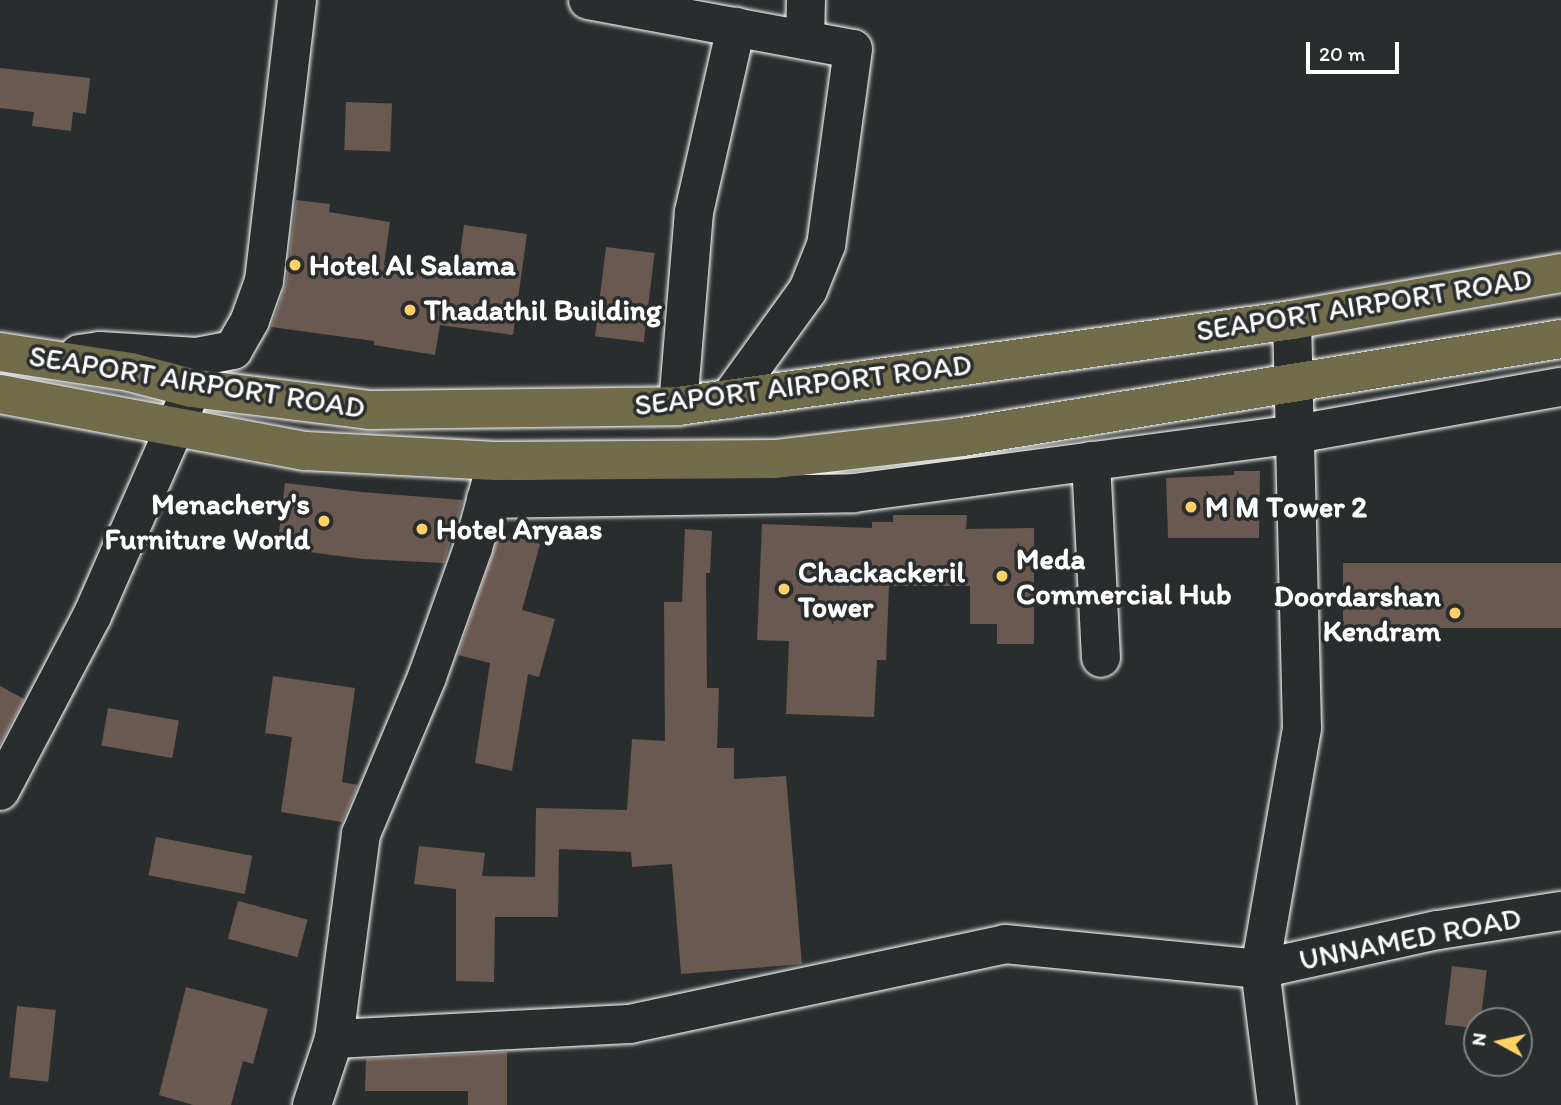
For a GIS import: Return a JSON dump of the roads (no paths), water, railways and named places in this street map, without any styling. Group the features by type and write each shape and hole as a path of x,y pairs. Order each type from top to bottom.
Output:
{"main road":[{"name":"SEAPORT AIRPORT ROAD","path":"0,352 130,372 191,388 371,410 678,406 1292,320 1561,273"},
{"name":"SEAPORT AIRPORT ROAD","path":"0,394 177,430 306,451 496,461 775,459 962,437 1295,385 1561,339"}],"street":[{"path":"49,359 100,351 197,358 233,349 250,320 264,281 297,0"},
{"path":"588,0 853,49 826,245 808,290 729,399"},
{"path":"805,40 806,0"},
{"path":"678,406 694,212 736,27"},
{"path":"1273,1102 1260,970 1302,728 1292,320"},
{"path":"486,499 854,493 1296,434 1561,387"},
{"path":"0,791 92,616 177,430 191,388"},
{"path":"312,1105 334,1039 361,834 426,677 486,499 496,461"},
{"path":"1091,461 1101,658"},
{"name":"UNNAMED ROAD","path":"334,1039 630,1024 1005,944 1260,970 1438,930 1561,911"}],"place":[{"name":"Hotel Al Salama","path":"295,265"},
{"name":"Thadathil Building","path":"410,310"},
{"name":"M M Tower 2","path":"1191,507"},
{"name":"Menachery's Furniture World","path":"324,521"},
{"name":"Hotel Aryaas","path":"422,529"},
{"name":"Meda Commercial Hub","path":"1002,576"},
{"name":"Chackackeril Tower","path":"784,589"},
{"name":"Doordarshan Kendram","path":"1455,613"}]}
